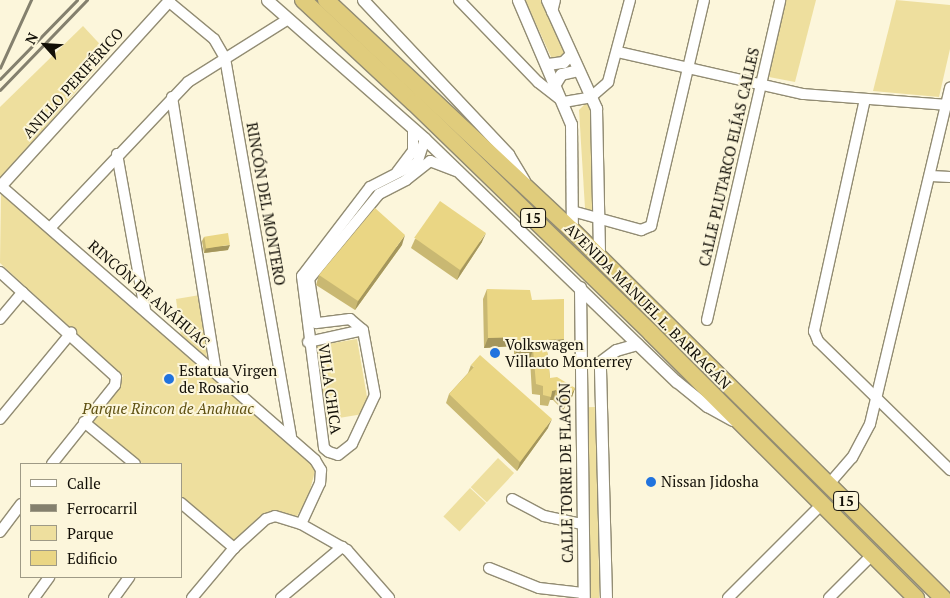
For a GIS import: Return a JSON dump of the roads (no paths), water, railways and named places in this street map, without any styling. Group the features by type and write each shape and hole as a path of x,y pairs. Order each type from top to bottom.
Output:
{"highway":[{"name":"AVENIDA MANUEL L. BARRAGÁN","path":"303,0 527,188 572,230 943,598"},
{"name":"AVENIDA MANUEL L. BARRAGÁN","path":"326,0 419,98 740,424 916,598"}],"street":[{"name":"RINCÓN DEL MONTERO","path":"168,0 214,39 225,58 291,436"},
{"name":"ANILLO PERIFÉRICO","path":"0,186 168,0"},
{"path":"267,0 425,139 637,344 707,406 740,424"},
{"path":"363,0 508,154 527,188"},
{"path":"459,0 538,82 564,102 591,97 608,82 618,52 630,0"},
{"path":"518,0 556,82 564,102 572,135 572,230"},
{"path":"546,0 591,97 599,126 599,256"},
{"path":"552,12 555,0"},
{"path":"572,211 641,230 651,226 704,0"},
{"name":"CALLE PLUTARCO ELÍAS CALLES","path":"706,320 780,0"},
{"path":"50,228 117,154 188,82 288,20"},
{"path":"618,52 761,86 865,100 948,105"},
{"path":"548,64 563,62 571,54"},
{"path":"556,82 561,74 578,70"},
{"path":"829,484 864,439 876,399 931,176 948,105 950,87"},
{"path":"172,97 216,372"},
{"path":"865,100 815,326 818,340 950,470"},
{"path":"396,173 413,151 413,129"},
{"path":"305,279 361,197 376,182 417,163 425,139"},
{"path":"117,154 145,310"},
{"path":"305,279 371,202 430,161 461,174"},
{"path":"931,176 950,177"},
{"name":"RINCÓN DE ANÁHUAC","path":"0,186 291,436 315,460 321,470 320,483 301,524"},
{"path":"361,197 371,202"},
{"path":"0,272 71,333 116,377 115,384 53,463"},
{"name":"VILLA CHICA","path":"305,279 316,323 350,318 364,330 375,395 352,444 338,455 324,448 308,342 305,279"},
{"name":"CALLE TORRE DE FLACÓN","path":"580,287 579,401 583,595"},
{"path":"0,319 23,292"},
{"path":"308,342 364,330"},
{"path":"0,419 71,333"},
{"path":"580,360 600,362 616,350 637,344"},
{"path":"600,362 599,401 606,598"},
{"path":"579,401 588,405 599,401"},
{"path":"84,422 132,463"},
{"path":"512,499 544,516 582,524"},
{"path":"728,598 823,504"},
{"path":"0,532 20,505"},
{"path":"182,505 234,548"},
{"path":"192,598 234,548 270,517 280,516 301,524 342,546 386,597"},
{"path":"280,598 342,546"},
{"path":"829,598 873,554"},
{"path":"489,568 539,588 583,595"},
{"path":"34,598 48,578"},
{"path":"114,598 128,578"}],"railway":[{"path":"0,68 31,0"},
{"path":"0,79 77,0"},
{"path":"0,90 87,0"}],"place":[{"name":"Volkswagen Villauto Monterrey","path":"495,353"},
{"name":"Estatua Virgen de Rosario","path":"169,379"},
{"name":"Nissan Jidosha","path":"651,482"}],"park label":[{"name":"Parque Rincon de Anahuac","path":"168,409"}]}
